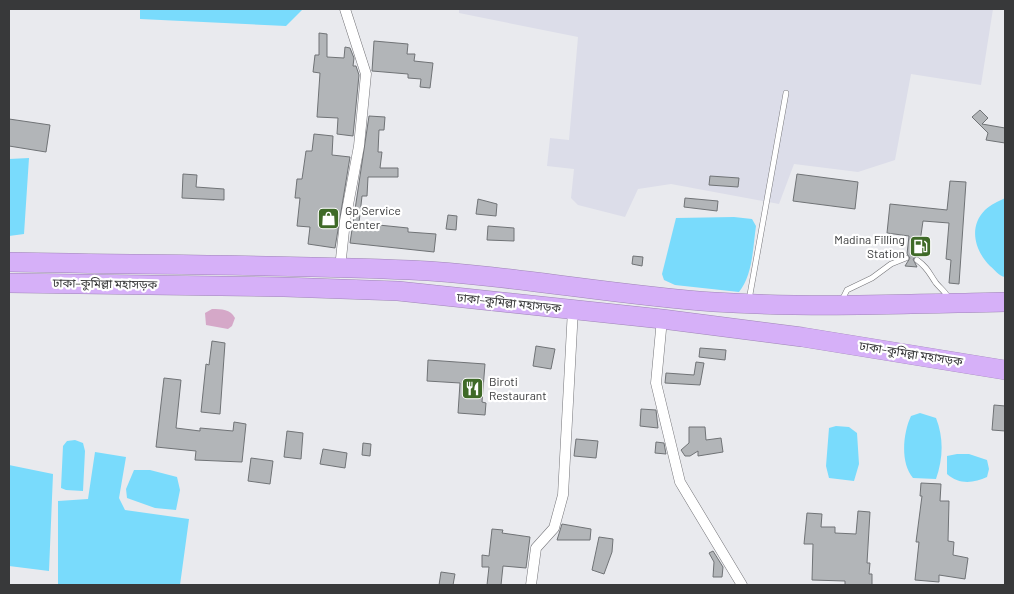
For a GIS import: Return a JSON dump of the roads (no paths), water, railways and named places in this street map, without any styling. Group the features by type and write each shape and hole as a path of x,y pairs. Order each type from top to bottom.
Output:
{"highway":[{"name":"ঢাকা–কুমিল্লা মহাসড়ক","path":"9,262 412,270 513,278 623,293 749,303 1005,302"},
{"path":"180,266 180,285"},
{"name":"ঢাকা–কুমিল্লা মহাসড়ক","path":"9,282 398,291 662,319 802,337 1005,370"},
{"path":"802,337 805,304"}],"street":[{"path":"340,268 345,222 359,146 366,74 345,9"},
{"path":"531,585 536,548 554,528 563,495 574,309"},
{"path":"662,319 656,383 680,482 742,585"}],"lane":[{"path":"749,303 786,92"},
{"path":"840,304 847,290 906,258"},
{"path":"918,260 929,269 936,282 946,292 951,303"}],"water":[{"path":"140,9 303,9 286,26 140,19"},
{"path":"29,158 24,234 9,236 9,159"},
{"path":"1005,198 1005,277 997,273 980,253 975,231 976,224 985,210"},
{"path":"734,217 752,219 756,226 750,269 739,292 675,285 664,280 662,274 676,218"},
{"path":"920,413 936,418 939,426 942,448 936,479 913,478 906,464 904,448 908,423 911,416"},
{"path":"836,426 849,427 857,433 859,464 854,481 829,478 826,466 829,428"},
{"path":"75,440 83,443 85,451 83,491 61,488 63,446 67,441"},
{"path":"95,452 126,457 119,498 125,510 189,519 180,585 58,585 58,501 88,499"},
{"path":"969,454 987,460 989,469 987,477 967,482 952,478 947,474 947,456"},
{"path":"9,465 53,474 49,571 9,566"},
{"path":"134,470 150,470 177,477 180,490 176,510 155,508 127,498 126,489"}],"place":[{"name":"Gp Service Center","path":"329,218"},
{"name":"Madina Filling Station","path":"921,247"},
{"name":"Biroti Restaurant","path":"473,389"}]}
